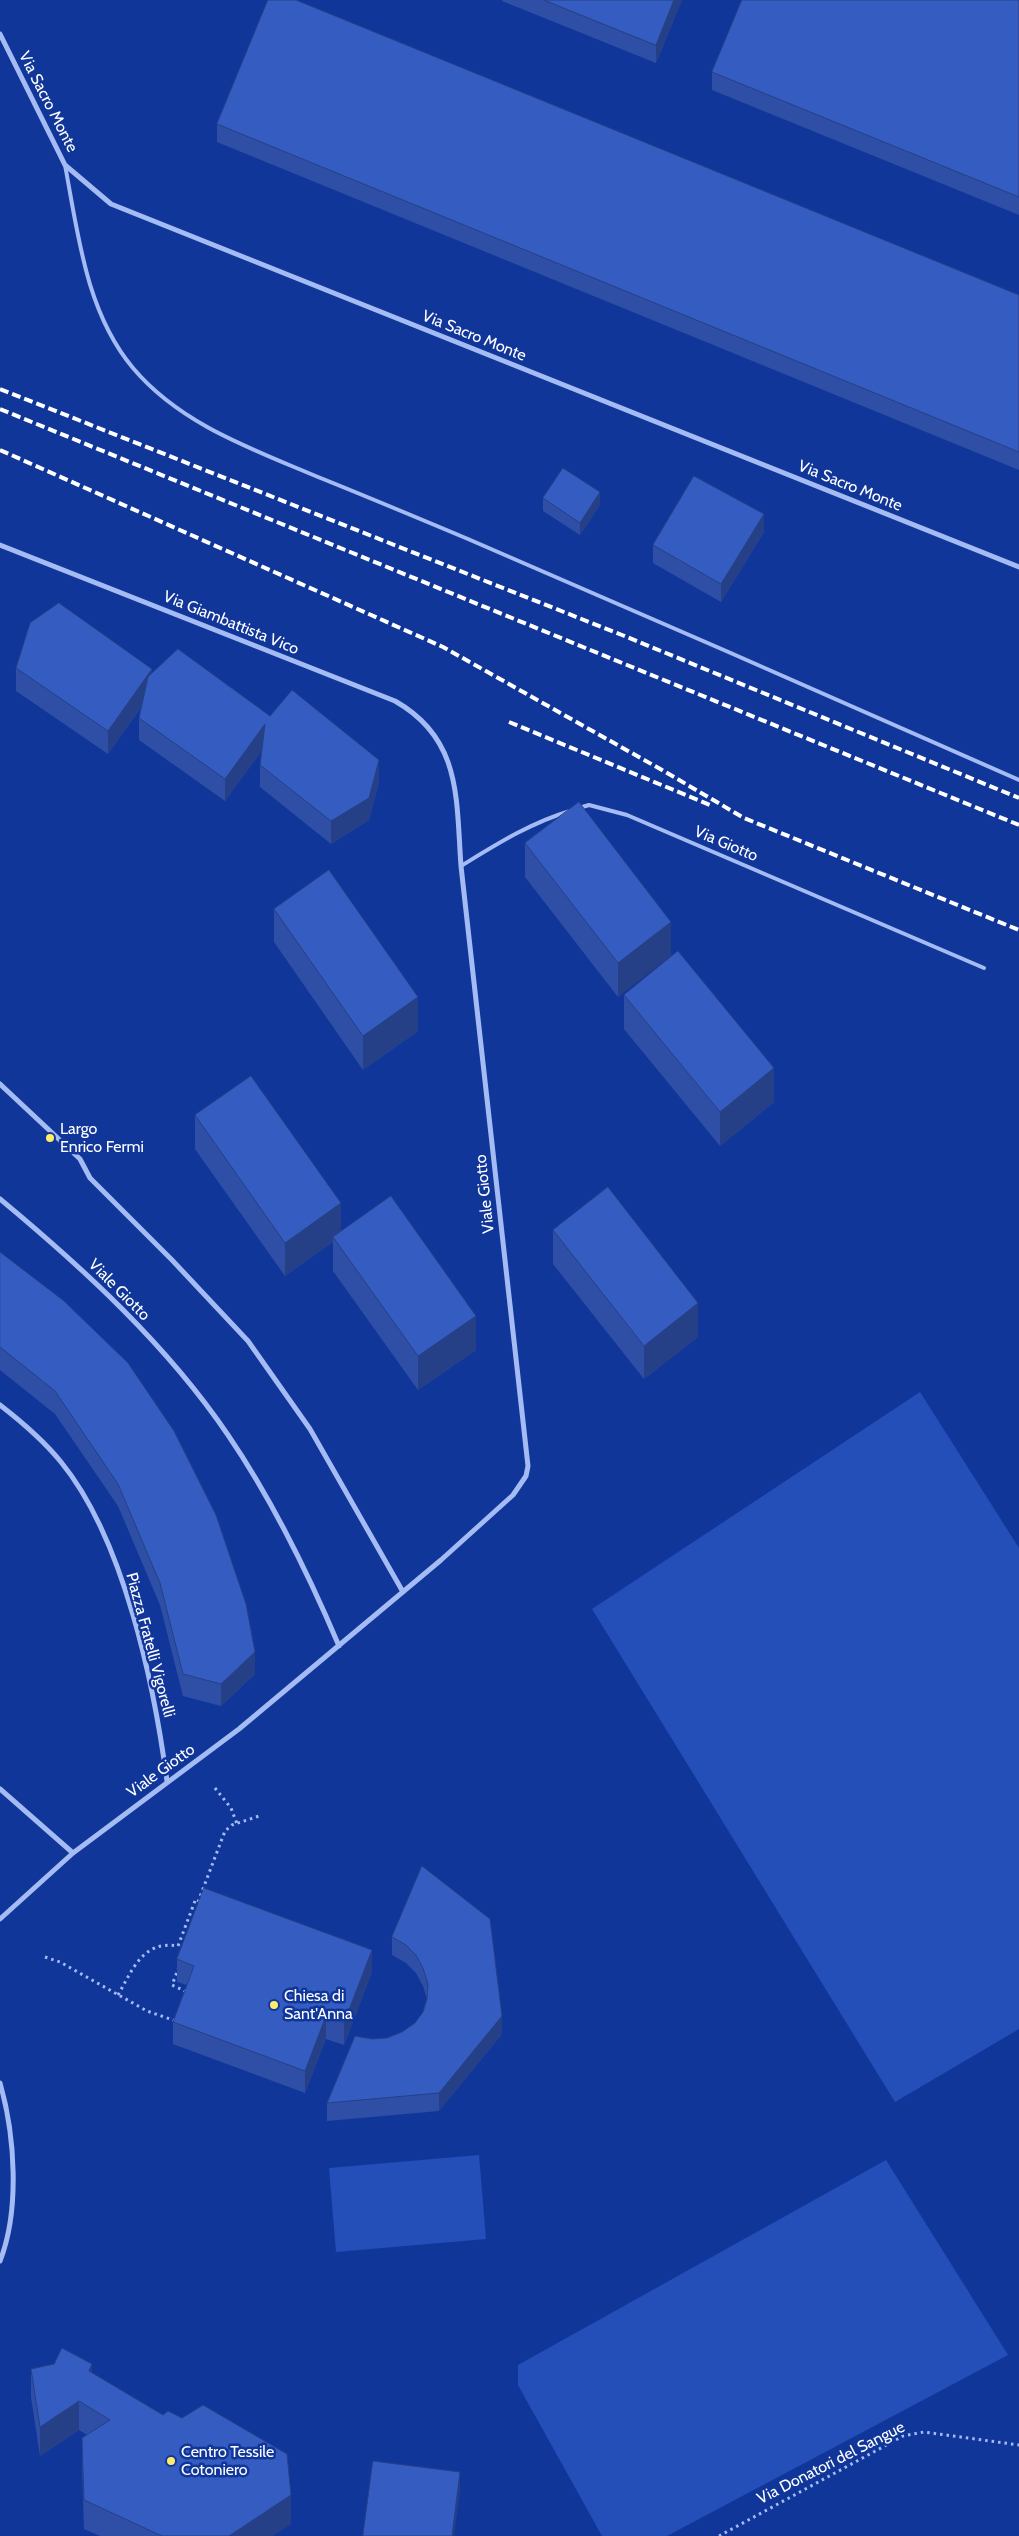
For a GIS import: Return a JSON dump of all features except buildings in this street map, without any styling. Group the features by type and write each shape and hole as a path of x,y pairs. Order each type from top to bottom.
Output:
{"street":[{"name":"Via Sacro Monte","path":"0,34 65,165 111,204 1019,567"},
{"name":"Via Giambattista Vico","path":"0,545 395,701 422,719 440,742"},
{"name":"Viale Giotto","path":"0,1919 73,1853 167,1781 232,1735 339,1646 514,1495 526,1476 528,1466 461,866 455,794 447,759 440,742"},
{"path":"0,1084 80,1159 90,1178 172,1260 248,1341 310,1429 403,1592"},
{"name":"Viale Giotto","path":"0,1199 41,1233 124,1311 184,1377 206,1405 246,1462 284,1528 339,1646"},
{"name":"Piazza Fratelli Vigorelli","path":"0,1406 30,1430 62,1462 77,1485 102,1532 127,1594 137,1630 160,1732 167,1781"},
{"path":"0,1789 73,1853"},
{"path":"0,2083 10,2129 12,2175 7,2238 0,2261"}],"lane":[{"path":"65,165 83,257 95,299 113,339 145,380 186,415 266,455 687,632 1019,780"},
{"name":"Via Giotto","path":"461,866 510,835 551,816 589,805 627,815 984,968"}],"path":[{"path":"215,1788 231,1808 237,1824"},
{"path":"118,1995 137,1962 147,1950 162,1945 178,1946 195,1901 198,1902 225,1831 237,1824 259,1816"},
{"path":"198,1902 202,1903 198,1912"},
{"path":"45,1957 60,1962 147,2012 181,2022"},
{"path":"182,1958 172,1985 185,1991 182,1998"},
{"path":"174,2020 177,2013"},
{"name":"Via Donatori del Sangue","path":"719,2536 903,2436 924,2432 1019,2444"}],"shaded area":[{"path":"920,1392 1019,1548 1019,2029 895,2102 592,1609"},
{"path":"479,2155 486,2239 336,2252 329,2168"},
{"path":"886,2160 1008,2355 667,2536 602,2536 518,2385 518,2365"}],"railway":[{"path":"0,389 622,635 1019,798"},
{"path":"0,409 1019,825"},
{"path":"0,450 443,647 744,818 1019,930"},
{"path":"509,722 710,805"}],"place":[{"name":"Largo Enrico Fermi","path":"50,1138"},
{"name":"Chiesa di Sant'Anna","path":"274,2005"},
{"name":"Centro Tessile Cotoniero","path":"171,2461"}]}
